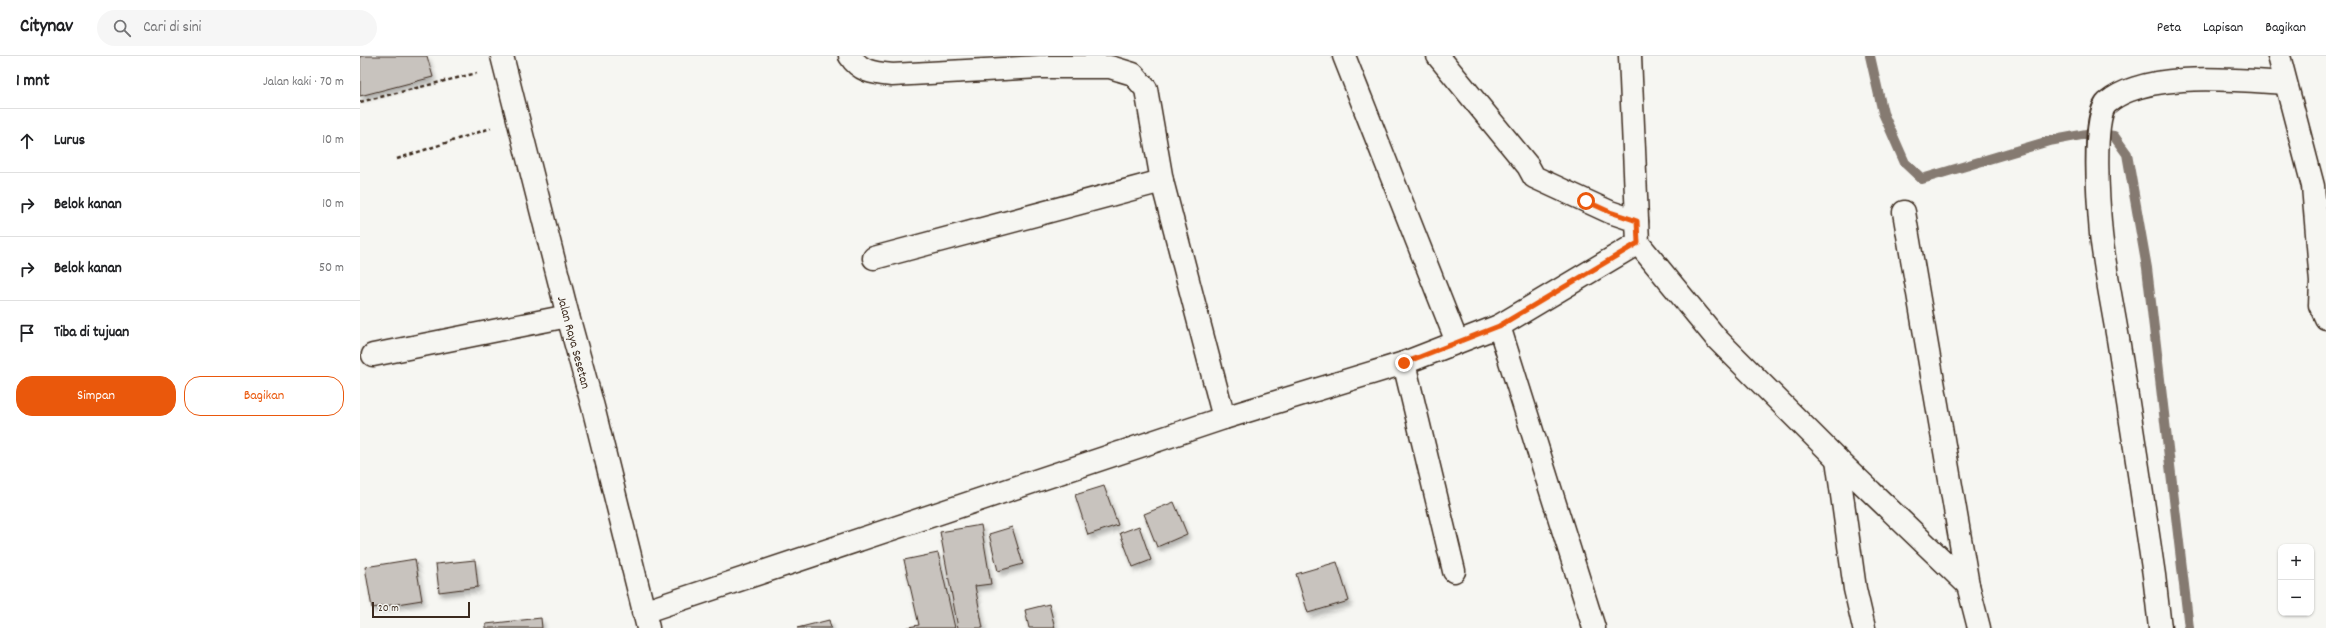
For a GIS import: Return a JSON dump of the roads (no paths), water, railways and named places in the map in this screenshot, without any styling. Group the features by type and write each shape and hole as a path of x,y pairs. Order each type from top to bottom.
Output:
{"street":[{"path":"850,56 856,66 872,73 892,75 1040,67 1109,61 1133,74 1146,89 1162,181 1224,418"},
{"path":"1344,56 1457,342"},
{"path":"1438,56 1528,166 1534,177 1610,212 1637,221"},
{"path":"1630,56 1638,243 1717,339 1837,459 1968,585"},
{"path":"2279,56 2285,83 2319,186 2320,305 2326,318"},
{"name":"Jalan Raya Sesetan","path":"503,61 568,316 593,407 645,620"},
{"path":"2160,628 2154,575 2101,233 2097,141 2100,117 2106,104 2125,90 2167,81 2228,80 2285,83"},
{"path":"874,258 1162,181"},
{"path":"1904,212 1968,585 1978,628"},
{"path":"645,620 1224,418 1404,363 1499,326 1638,243"},
{"path":"373,355 568,316"},
{"path":"1499,326 1594,628"},
{"path":"1404,363 1454,571"},
{"path":"1837,459 1855,589 1864,628"}],"waterway":[{"path":"1870,56 1883,113 1905,163 1922,179 2049,141 2092,133 2114,136 2127,154 2147,268 2189,628"}]}
